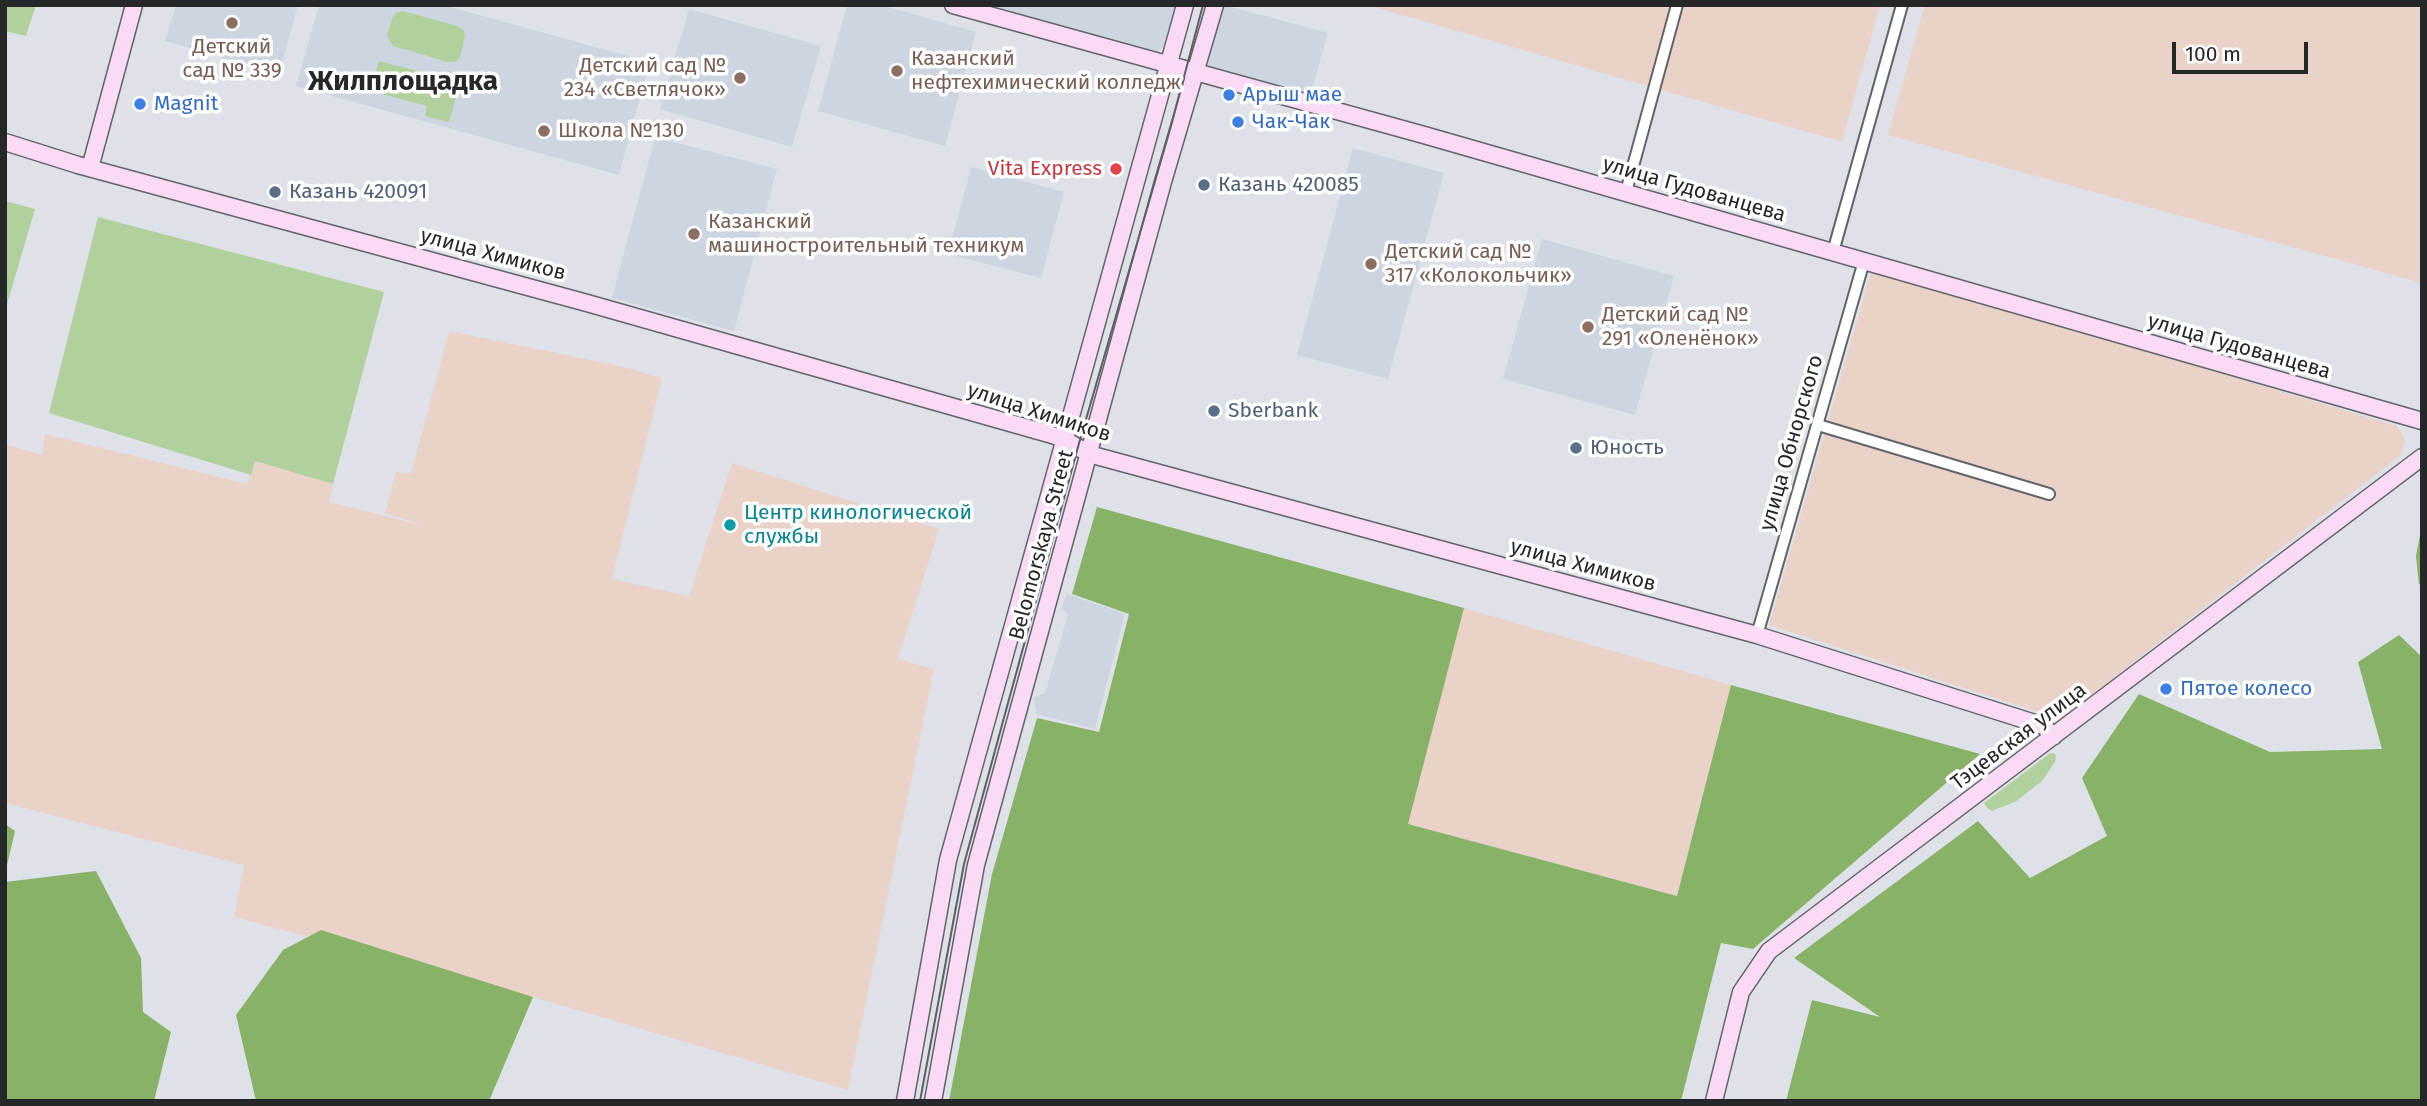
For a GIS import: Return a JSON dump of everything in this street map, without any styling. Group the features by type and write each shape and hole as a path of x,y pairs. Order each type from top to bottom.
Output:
{"street":[{"path":"90,168 134,5"},
{"name":"улица Гудованцева","path":"953,5 1626,192 2422,421"},
{"name":"Belomorskaya Street","path":"905,1101 948,860 1185,5"},
{"name":"Belomorskaya Street","path":"933,1101 976,866 1214,5"},
{"path":"1626,192 1677,5"},
{"path":"1833,252 1902,5"},
{"name":"улица Химиков","path":"5,142 90,168 587,303 1064,439 1089,454 1757,635 2044,726 2053,737"},
{"name":"улица Обнорского","path":"1757,635 1864,261"},
{"path":"1818,425 2049,494"},
{"name":"Тэцевская улица","path":"1714,1101 1741,992 1769,951 2422,457"},
{"path":"948,860 976,866"}],"shaded area":[{"name":"Детский сад № 339","path":"176,5 298,5 279,74 165,41"},
{"name":"Школа №130","path":"319,5 443,5 650,62 619,175 296,86"},
{"name":"Казанский нефтехимический колледж","path":"847,5 881,5 976,32 945,146 818,111"},
{"path":"1175,5 1163,48 1160,48 1157,56 982,6"},
{"path":"1224,5 1328,33 1310,96 1207,66"},
{"path":"1367,5 1880,5 1842,142"},
{"path":"1925,5 2422,5 2422,283 1888,135"},
{"name":"Детский сад № 234 «Светлячок»","path":"689,9 821,46 792,147 660,109"},
{"name":"Казанский машиностроительный техникум","path":"655,137 777,169 734,331 612,298"},
{"name":"Детский сад № 317 «Колокольчик»","path":"1353,148 1444,173 1388,379 1297,355"},
{"path":"971,167 1064,192 1041,278 948,254"},
{"name":"Детский сад № 291 «Оленёнок»","path":"1542,239 1674,276 1635,415 1503,379"},
{"path":"1872,269 2397,426 2405,439 2401,455 2060,719 1769,625"},
{"path":"449,331 620,366 662,378 612,579 689,596 732,463 939,529 898,659 934,669 848,1090 533,997 234,917 244,865 5,803 5,444 42,455 45,434 247,484 255,461 333,484 329,502 422,525 385,513 396,472 411,474"},
{"path":"1067,594 1125,614 1095,729 1036,714 1034,698 1045,693 1068,615 1061,608"},
{"path":"1464,608 1731,685 1677,896 1407,824"}],"green space":[{"path":"5,5 36,5 26,36 5,31"},
{"path":"403,11 464,30 460,57 455,62 448,62 393,46 387,36 392,18"},
{"path":"379,61 460,82 449,122 425,116 427,106 371,91"},
{"path":"5,201 35,209 5,311"},
{"path":"98,217 384,292 333,484 255,461 251,475 49,413"},
{"path":"1097,507 1464,608 1408,824 1677,896 1731,685 1980,754 1753,949 1721,943 1681,1101 949,1101 992,874 1037,718 1099,732 1129,614 1072,594"},
{"path":"2422,524 2422,579 2419,585 2416,556"},
{"path":"2399,635 2422,657 2422,1101 1786,1101 1812,1000 1880,1017 1794,958 1978,821 2030,878 2107,836 2082,778 2139,694 2270,752 2382,749 2358,662"},
{"path":"2053,753 2056,755 2055,762 2042,781 2015,802 1992,811 1987,808 1984,803"},
{"path":"5,824 15,831 5,874"},
{"path":"96,871 141,958 143,1012 171,1032 154,1101 5,1101 5,882"},
{"path":"321,930 533,997 489,1101 256,1101 236,1015 283,950"}],"tram line":[{"path":"920,1101 964,864 1203,5"}],"place":[{"name":"Детский сад № 339","path":"232,23"},
{"name":"Казанский нефтехимический колледж","path":"897,71"},
{"name":"Детский сад № 234 «Светлячок»","path":"740,78"},
{"name":"Арыш мае","path":"1229,95"},
{"name":"Magnit","path":"140,104"},
{"name":"Чак-Чак","path":"1238,122"},
{"name":"Школа №130","path":"544,131"},
{"name":"Vita Express","path":"1116,169"},
{"name":"Казань 420085","path":"1204,185"},
{"name":"Казань 420091","path":"275,192"},
{"name":"Казанский машиностроительный техникум","path":"694,234"},
{"name":"Детский сад № 317 «Колокольчик»","path":"1371,264"},
{"name":"Детский сад № 291 «Оленёнок»","path":"1588,327"},
{"name":"Sberbank","path":"1214,411"},
{"name":"Юность","path":"1576,448"},
{"name":"Центр кинологической службы","path":"730,525"},
{"name":"Пятое колесо","path":"2166,689"}],"district":[{"name":"Жилплощадка","path":"403,82"}]}
